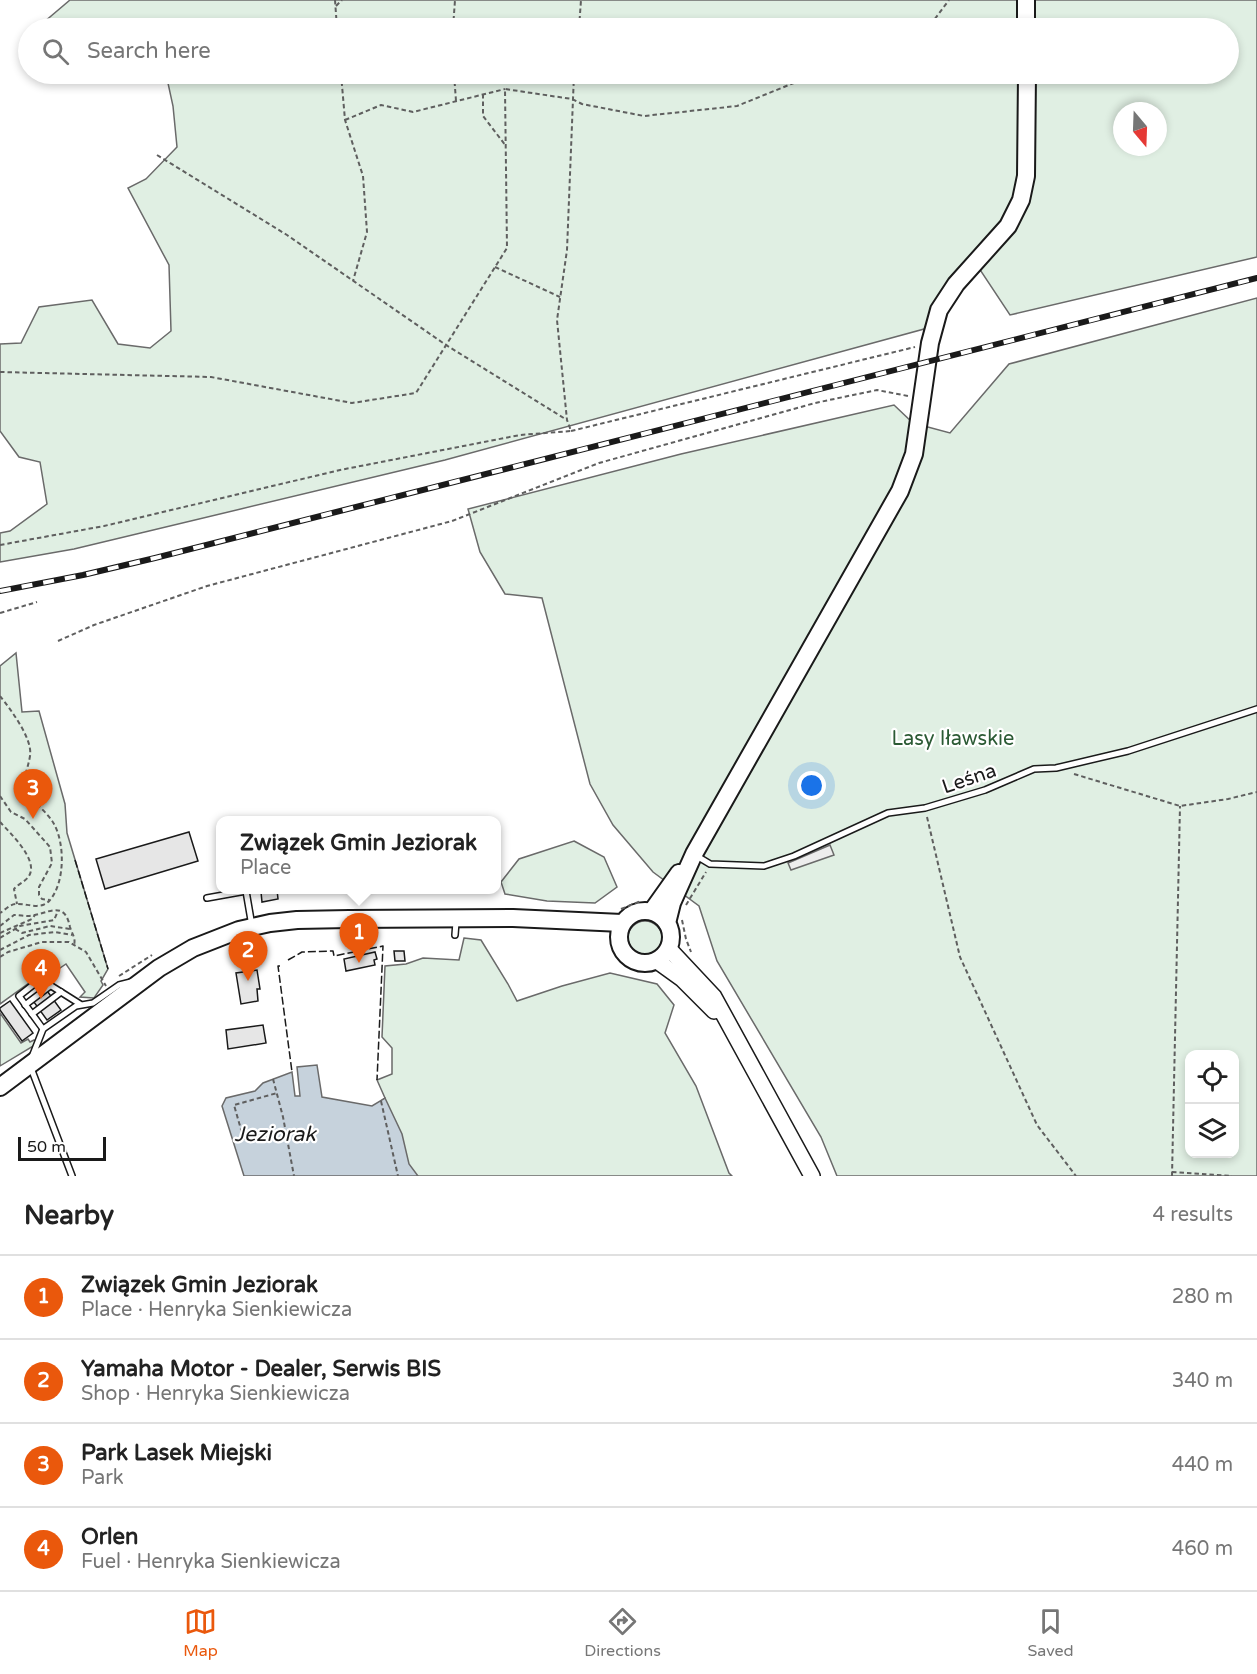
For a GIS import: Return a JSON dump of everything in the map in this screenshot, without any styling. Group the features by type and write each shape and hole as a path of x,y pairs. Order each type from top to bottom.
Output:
{"main road":[{"path":"1026,0 1026,18"},
{"path":"667,923 672,902 694,854 900,491 914,454 930,343 943,301 1008,226 1021,200 1026,176 1027,84"},
{"path":"0,1087 144,979 193,948 220,936 252,927 297,920 349,919 456,927 513,918 560,921 652,911 672,902"},
{"path":"622,916 619,941 622,950 628,958 637,963 647,964 657,961 669,949 671,934 667,923 652,911"},
{"path":"560,921 619,941"},
{"path":"669,949 714,997 808,1172"},
{"path":"657,961 682,979 732,1031"}],"lane":[{"name":"Leśna","path":"694,854 710,864 764,866 794,856 888,813 925,808 985,790 1034,769 1056,768 1128,751 1257,709"},
{"path":"207,898 229,894"},
{"path":"246,894 252,927"},
{"path":"349,919 351,934 359,941"},
{"path":"72,1176 29,1064 43,1029 67,1011 80,1004 93,1003 119,985 144,979"},
{"path":"43,1029 19,996 38,981 43,981 80,1004"},
{"path":"25,1005 50,986"},
{"path":"32,1014 61,992"}],"path":[{"path":"335,0 336,18"},
{"path":"335,7 342,0"},
{"path":"454,18 455,0"},
{"path":"580,18 581,0"},
{"path":"936,18 949,0"},
{"path":"342,84 345,120 363,176 367,232 353,281"},
{"path":"455,84 456,101"},
{"path":"571,431 567,420 557,320 567,250 573,84"},
{"path":"345,120 381,105 413,112 505,89 572,99 582,104 644,116 737,106 791,84"},
{"path":"0,372 211,377 352,403 416,393 507,248 505,89"},
{"path":"483,94 483,116 506,146"},
{"path":"157,155 287,236 446,345 567,420"},
{"path":"495,267 560,297"},
{"path":"0,545 104,526 340,470 520,435 571,431 930,343"},
{"path":"58,641 94,625 207,586 444,524 598,463 815,403 856,394 877,390 923,399"},
{"path":"0,613 37,602"},
{"path":"0,696 16,718 30,744 30,756 24,773 28,790 56,828 62,861 57,887 51,899 39,906 11,905 0,913"},
{"path":"1056,768 1180,806 1257,792"},
{"path":"0,796 11,812 25,819 49,844 52,863 39,889 39,895 46,901 51,899"},
{"path":"1180,806 1172,1174 1232,1176"},
{"path":"925,808 960,957 1036,1125 1076,1176"},
{"path":"0,822 24,849 31,864 29,876 14,889 17,904"},
{"path":"622,916 657,894 672,902 688,905 710,864"},
{"path":"672,902 693,959"},
{"path":"0,938 20,926 55,919 58,911"},
{"path":"0,926 14,915 64,912 74,937 74,945"},
{"path":"1,933 34,915"},
{"path":"15,929 20,933 52,926 71,929"},
{"path":"35,934 36,930"},
{"path":"0,950 24,937 35,934 55,932 74,937"},
{"path":"0,957 8,952 45,941 64,941 74,945 86,952 106,986 93,1003"},
{"path":"115,979 142,959 160,950"},
{"path":"273,1079 294,1176"},
{"path":"244,1140 234,1105 277,1093"},
{"path":"381,1101 398,1176"}],"green space":[{"path":"70,0 1257,0 1257,257 1010,315 971,256 924,329 445,460 74,549 0,562 0,533 10,531 47,504 40,462 19,457 0,431 0,344 21,343 39,307 92,300 118,344 150,348 171,331 169,265 128,188 146,179 177,147 168,84 1239,84 1239,18 49,18"},
{"name":"Lasy Iławskie","path":"1257,298 1257,1176 837,1176 821,1137 717,961 699,906 653,872 613,825 590,784 542,598 505,594 480,552 468,509 681,454 894,405 913,423 950,433 1009,364"},
{"path":"16,653 22,712 39,711 65,804 67,833 108,969 101,981 103,985 94,998 80,997 85,992 66,964 47,977 49,980 36,978 0,1004 0,666"},
{"path":"574,841 604,857 617,887 595,903 547,901 505,894 501,882 519,859"},
{"path":"645,921 657,926 662,938 657,950 645,955 633,950 628,938 633,926"},
{"path":"464,938 481,940 517,1001 610,973 657,984 674,1005 665,1033 696,1086 732,1176 398,1176 381,1101 385,1098 377,1080 392,1074 392,1048 382,1037 385,966 406,964 423,958 459,960"},
{"path":"0,1013 21,1043 28,1039 30,1042 34,1040 36,1042 35,1045 0,1066"}],"shaded area":[{"path":"830,845 834,855 791,870 788,863"}],"water":[{"name":"Jeziorak","path":"317,1065 322,1097 372,1106 385,1098 402,1134 409,1164 418,1176 244,1176 222,1106 226,1098 255,1091 263,1083 292,1072 295,1096 300,1096 297,1067"}],"building":[{"path":"189,832 198,861 105,889 96,859"},
{"path":"261,894 277,894 278,899 262,902"},
{"path":"394,951 404,951 405,961 395,961"},
{"path":"375,952 377,959 374,960 375,965 346,971 344,959"},
{"path":"257,970 260,989 257,989 258,1001 241,1004 236,973"},
{"path":"45,988 61,1010 47,1020 31,998"},
{"path":"10,1001 33,1033 22,1041 0,1010"},
{"path":"263,1025 266,1043 228,1049 226,1030"}],"railway":[{"path":"0,591 155,558 1257,278"}],"fence":[{"path":"75,860 108,969"},
{"path":"288,960 302,952 333,951 334,956 383,946 377,1080"},
{"path":"280,966 278,966 292,1072"}],"place":[{"name":"Park Lasek Miejski","path":"33,819"},
{"name":"Związek Gmin Jeziorak","path":"359,963"},
{"name":"Yamaha Motor - Dealer, Serwis BIS","path":"248,981"},
{"name":"Orlen","path":"41,999"}]}
